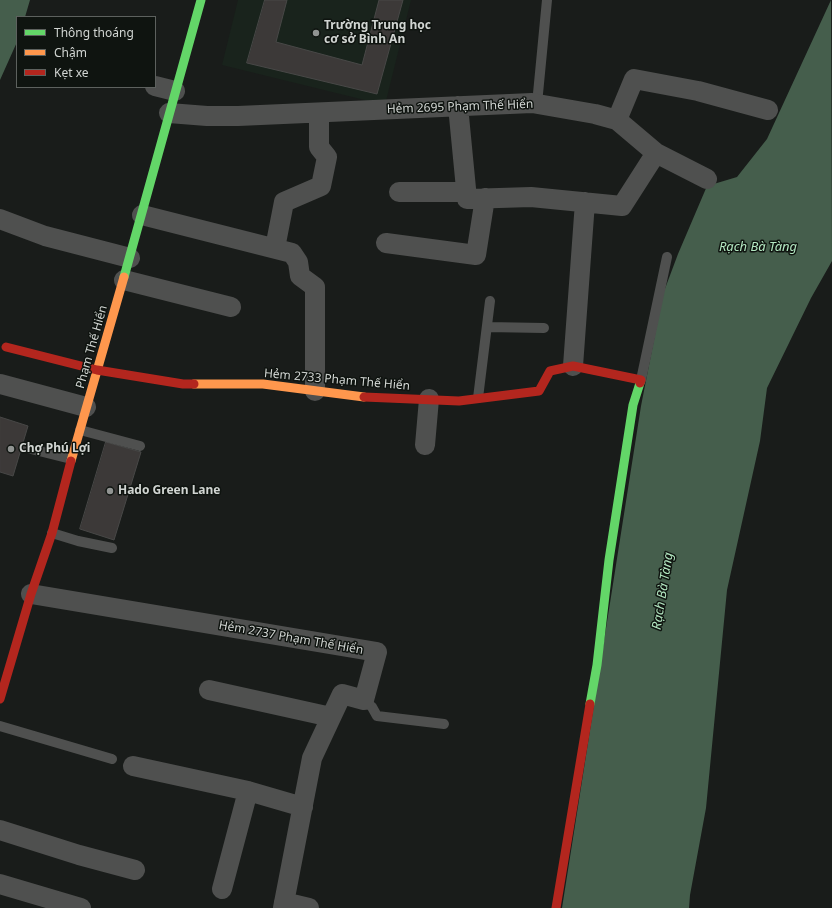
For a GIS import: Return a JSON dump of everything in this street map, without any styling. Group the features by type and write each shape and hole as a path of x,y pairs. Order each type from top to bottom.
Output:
{"street":[{"name":"Phạm Thế Hiển","path":"0,699 31,594 52,533 71,459 124,280 201,0"},
{"path":"707,179 656,153 617,120 634,80 698,90 768,110"},
{"path":"156,86 175,91"},
{"name":"Hẻm 2695 Phạm Thế Hiển","path":"169,113 230,116 532,103 595,114 617,120"},
{"path":"386,242 476,255 475,195 458,106"},
{"path":"275,248 284,202 321,186 327,157 319,147 319,113"},
{"path":"399,192 531,197 622,206 656,153"},
{"path":"573,366 585,202"},
{"path":"142,215 292,253 298,262 300,276 315,287 314,391"},
{"path":"0,219 45,236 130,258"},
{"path":"124,280 231,307"},
{"name":"Hẻm 2733 Phạm Thế Hiển","path":"6,348 97,370 183,384 264,384 366,396 459,401 539,391 550,371 573,366 641,380"},
{"path":"556,908 597,665 609,560 632,406 641,380"},
{"path":"0,384 86,407"},
{"path":"425,445 429,399"},
{"name":"Hẻm 2737 Phạm Thế Hiển","path":"31,594 377,652 364,700"},
{"path":"209,690 331,717"},
{"path":"309,908 283,905 312,758 342,694 364,700"},
{"path":"133,766 248,791 303,806"},
{"path":"222,889 248,791"},
{"path":"0,830 79,855 135,870"},
{"path":"0,884 81,908"}],"lane":[{"path":"537,104 547,0"},
{"path":"641,380 667,257"},
{"path":"478,398 490,301"},
{"path":"487,327 544,328"},
{"path":"80,430 140,446"},
{"path":"27,448 71,459"},
{"path":"52,533 78,541 112,548"},
{"path":"364,700 372,707 377,716 444,724"},
{"path":"0,726 112,759"}],"shaded area":[{"name":"Trường Trung học cơ sở Bình An","path":"238,0 411,0 385,105 222,65"}],"water":[{"path":"0,0 30,0 25,16 16,16 16,44 0,80"},
{"name":"Rạch Bà Tàng","path":"831,0 832,261 811,298 767,388 760,441 727,590 706,808 689,908 562,908 641,406 663,294 678,254 707,186 737,177 767,139"}],"building":[{"path":"265,0 287,0 276,42 362,65 379,0 403,0 377,94 247,63"},
{"name":"Chợ Phú Lợi","path":"0,417 28,426 13,476 0,472"},
{"name":"Hado Green Lane","path":"106,442 141,452 114,540 80,529"}],"traffic: fast":[{"path":"124,277 201,0"},
{"path":"590,704 597,665 609,560 633,405 640,383"}],"traffic: slow":[{"path":"71,461 124,277"},
{"path":"194,384 263,384 364,397"}],"traffic: jam":[{"path":"6,347 97,370 183,384 194,384"},
{"path":"364,397 459,401 539,391 550,371 573,366 641,380 640,383"},
{"path":"0,699 31,594 52,533 71,461"},
{"path":"556,908 590,704"}],"place":[{"name":"Trường Trung học cơ sở Bình An","path":"316,33"},
{"name":"Chợ Phú Lợi","path":"11,449"},
{"name":"Hado Green Lane","path":"110,491"}]}
